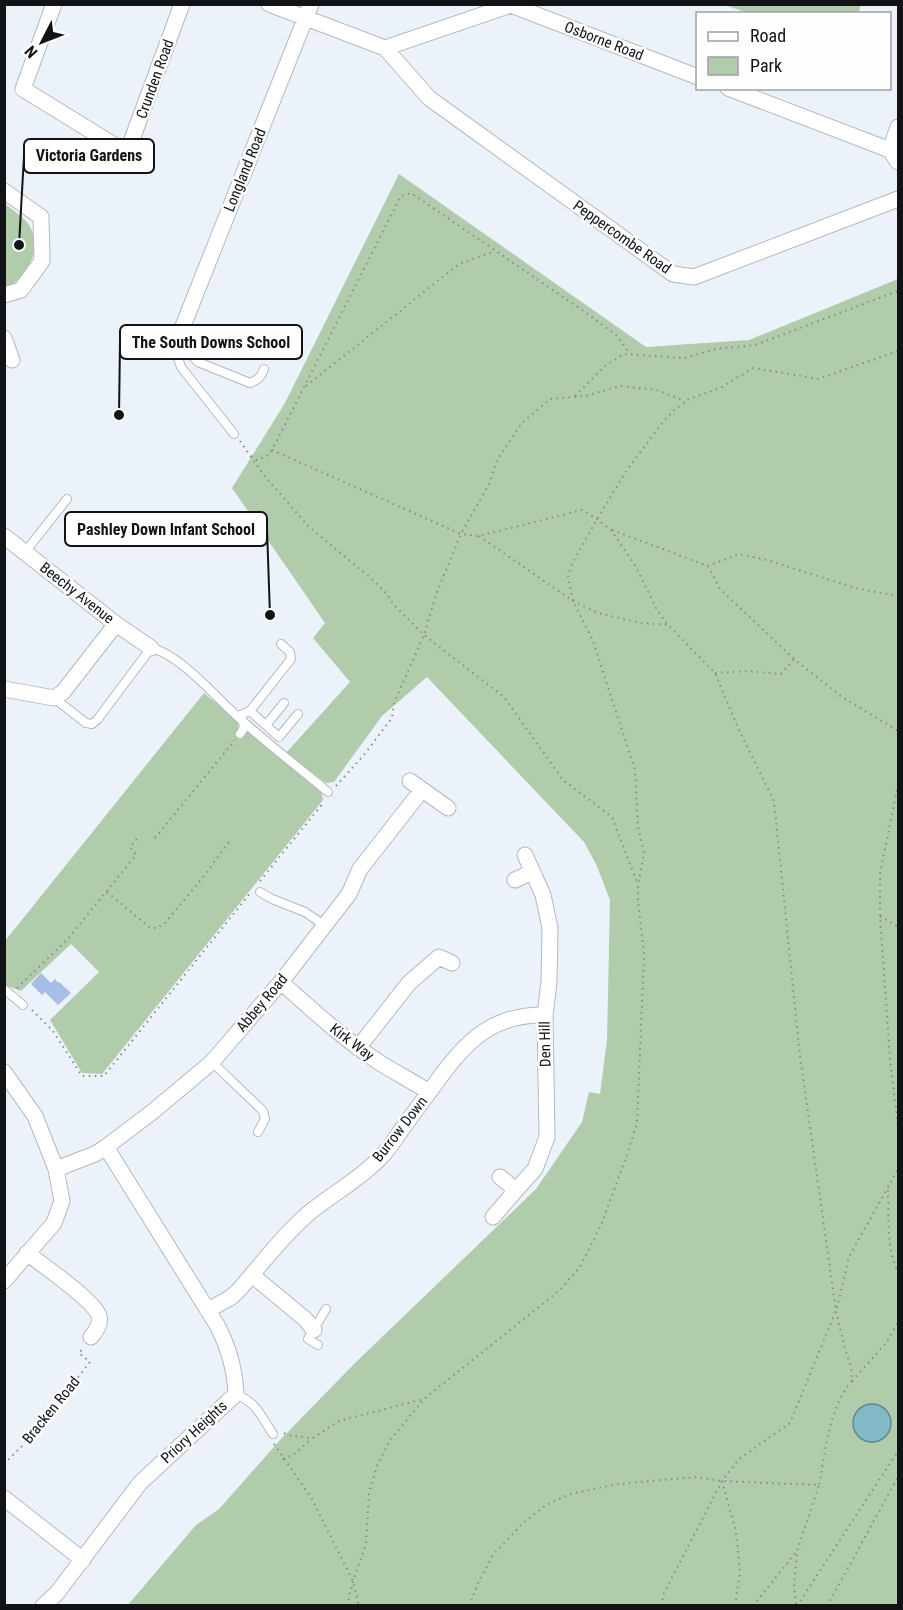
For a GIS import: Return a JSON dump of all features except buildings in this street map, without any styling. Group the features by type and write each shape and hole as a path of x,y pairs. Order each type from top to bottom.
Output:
{"street":[{"name":"Crunden Road","path":"54,4 23,89 127,153 182,4"},
{"path":"268,4 386,48"},
{"name":"Longland Road","path":"179,336 311,4"},
{"name":"Osborne Road","path":"386,48 511,5 696,76"},
{"name":"Peppercombe Road","path":"386,48 429,98 673,274 694,277 898,199"},
{"path":"733,90 894,156 898,127"},
{"path":"4,190 41,217 42,261 21,290 4,295"},
{"path":"4,338 12,360"},
{"name":"Beechy Avenue","path":"4,536 116,624 152,648"},
{"path":"4,689 54,698 63,692 116,624"},
{"name":"Abbey Road","path":"56,1169 95,1154 106,1147 212,1062 280,982 349,894 360,869 416,785 448,808"},
{"name":"Den Hill","path":"493,1217 535,1169 547,1137 545,1015 549,982 550,928 543,895 525,855"},
{"path":"514,880 532,872"},
{"path":"358,1048 410,983 442,954"},
{"name":"Kirk Way","path":"280,982 358,1048 429,1092"},
{"name":"Burrow Down","path":"208,1310 230,1298 292,1228 381,1157 454,1058 474,1037 494,1025 513,1018 545,1015"},
{"path":"4,1072 35,1116 50,1149 62,1201 54,1223 8,1271"},
{"name":"Priory Heights","path":"43,1605 57,1593 140,1483 236,1394 236,1380 224,1339 106,1147"},
{"path":"500,1177 516,1190"},
{"path":"27,1253 67,1283 99,1313 100,1321 91,1337"},
{"path":"252,1275 305,1319 314,1330"},
{"path":"4,1498 83,1560"}],"lane":[{"path":"179,336 198,362 250,383 257,380 264,369"},
{"path":"179,336 177,355 181,367 234,434"},
{"path":"25,552 67,499"},
{"path":"240,718 250,711 291,659 290,652 281,644"},
{"path":"54,698 86,723 92,724 152,648 161,650 176,660 240,718 328,792"},
{"path":"266,725 284,703"},
{"path":"250,711 279,737 298,714"},
{"path":"240,718 244,728 240,734"},
{"path":"259,888 272,899 305,912 324,925"},
{"path":"8,992 22,1005"},
{"path":"212,1062 263,1111 266,1119 258,1132"},
{"path":"318,1345 308,1339 326,1309"},
{"path":"236,1394 248,1399 257,1407 273,1434"}],"path":[{"path":"247,452 257,460 267,456 272,450 401,196 411,194 585,312 616,335 630,354"},
{"path":"304,388 459,264 496,251"},
{"path":"574,397 611,361 624,354 686,358 716,350 755,345 898,291"},
{"path":"347,1605 366,1544 369,1492 378,1463 391,1439 424,1399 560,1290 580,1267 601,1225 637,1124 644,954 638,886 644,853 638,827 635,770 593,641 573,601 568,576 572,564 627,470 662,423 685,402 722,387 753,368 818,379 898,351"},
{"path":"259,888 324,803 328,792 363,756 392,718 394,704 424,635 437,592 461,534 490,482 497,460 522,423 550,399 585,396 620,386 657,390 685,402"},
{"path":"234,434 263,474 309,526 372,579 424,635 504,697 562,780 612,817 638,886"},
{"path":"272,450 461,534 479,536 582,510 611,530 708,566 739,554 763,559 859,589 898,596"},
{"path":"611,530 636,567 657,610 715,673 738,728 774,801 800,1056 836,1311 851,1366 852,1382"},
{"path":"479,536 573,601 598,613 641,623 669,625"},
{"path":"708,566 720,589 794,659 842,697 898,731"},
{"path":"715,673 747,671 781,675 794,659"},
{"path":"155,838 240,734"},
{"path":"898,784 880,874 880,916 898,1141"},
{"path":"8,992 68,940 136,855 130,847 139,837"},
{"path":"107,892 150,928 157,928 165,923 231,839"},
{"path":"22,1005 28,1006 53,1031 82,1076 104,1076 250,893"},
{"path":"880,916 898,927"},
{"path":"663,1605 663,1595 722,1481 739,1459 790,1423 836,1311 849,1257 898,1169"},
{"path":"888,1187 891,1248 898,1272"},
{"path":"796,1605 794,1584 797,1551 819,1485 833,1414 845,1390 886,1343 898,1323"},
{"name":"Bracken Road","path":"4,1464 31,1437 90,1362 79,1353 91,1337"},
{"path":"283,1459 293,1455 311,1439 339,1421 424,1399"},
{"path":"311,1439 304,1436 289,1436 282,1432 273,1434 270,1438 312,1499 353,1581 359,1605"},
{"path":"796,1605 898,1452"},
{"path":"469,1605 493,1555 523,1523 546,1505 570,1494 618,1484 696,1477 722,1481 819,1485"},
{"path":"827,1605 898,1477"},
{"path":"722,1481 736,1532 740,1572 735,1605"},
{"path":"753,1605 797,1551"}],"green space":[{"path":"725,5 861,5 859,12 745,12"},
{"path":"399,174 646,347 749,340 898,279 898,1605 127,1606 196,1525 219,1509 280,1440 355,1363 536,1189 582,1122 589,1092 600,1094 607,1040 610,900 596,864 584,842 427,677 382,716 334,782 326,783 286,753 350,682 313,638 325,623 232,488 285,403"},
{"path":"4,203 29,225 33,234 34,253 26,271 20,278 4,288"},
{"path":"204,693 238,721 238,732 243,736 249,728 321,791 323,800 102,1074 82,1073 50,1020 99,972 71,944 21,991 5,985 5,941"}],"water":[{"path":"872,1404 879,1405 885,1410 890,1416 890,1430 885,1436 879,1441 872,1442 865,1441 859,1436 854,1430 853,1423 854,1416 859,1410 865,1405"}],"place":[{"name":"Victoria Gardens","path":"19,245"},
{"name":"The South Downs School","path":"119,415"},
{"name":"Pashley Down Infant School","path":"270,615"}]}
